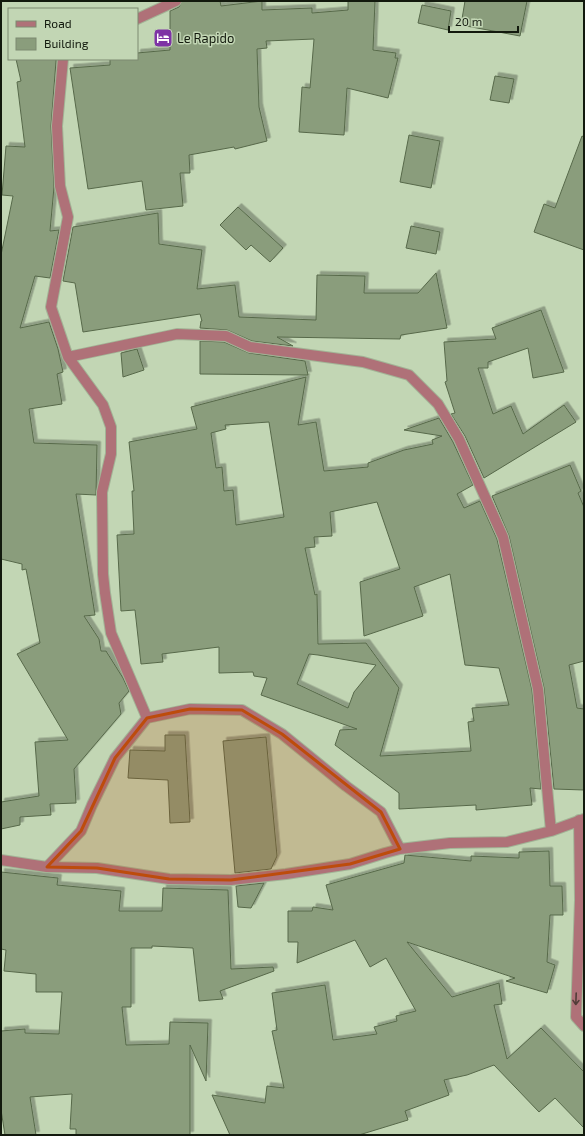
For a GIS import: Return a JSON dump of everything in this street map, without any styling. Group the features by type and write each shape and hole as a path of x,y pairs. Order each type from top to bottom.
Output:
{"street":[{"path":"138,19 176,1"},
{"path":"63,60 57,126 60,186 68,217 51,307 68,358 103,405 111,427 111,454 102,492 103,574 105,593 111,633 147,718"},
{"path":"68,358 177,334 226,336 250,347 363,362 409,375 438,404 455,433 503,537 538,689 551,831"},
{"path":"47,867 81,831 115,758 147,718 190,709 242,710 282,734 346,786 381,812 400,849"},
{"path":"1,860 47,867 97,868 169,879 231,880 286,874 350,864 400,849 450,843 506,842 551,831 582,819 576,1017 584,1026"}],"highlighted area":[{"path":"190,709 242,710 282,734 381,812 400,849 350,864 231,880 169,879 97,868 47,867 81,831 115,758 147,718"}],"building":[{"path":"182,1 220,1 221,6 262,1 262,10 312,8 312,13 348,10 348,1 375,1 373,50 396,53 395,58 398,58 388,98 347,88 344,135 299,132 302,87 310,88 314,39 266,41 267,48 257,49 259,107 267,141 235,149 234,147 189,155 190,173 180,173 183,206 146,210 142,181 88,189 70,68 110,65 110,60 138,60 138,53 170,50 170,11 179,7"},
{"path":"465,1 527,1 520,36 461,25"},
{"path":"422,5 451,11 448,30 418,23"},
{"path":"16,60 56,60 51,126 54,187 50,231 59,230 50,278 35,276 20,328 49,322 58,349 63,372 57,374 62,404 29,409 34,443 97,445 96,495 76,494 95,615 84,616 99,639 101,651 106,651 123,678 129,691 119,703 121,714 74,769 76,803 50,804 51,815 20,817 20,825 1,829 1,802 39,796 35,742 68,740 17,654 40,643 26,569 22,570 22,564 1,559 1,255 13,196 2,195 6,146 25,147 17,82 21,81"},
{"path":"495,76 514,79 509,103 490,100"},
{"path":"409,135 440,141 431,188 400,182"},
{"path":"582,136 584,137 584,250 534,232 544,204 555,208"},
{"path":"238,207 283,248 270,262 251,245 246,250 220,225"},
{"path":"158,213 159,244 202,250 197,289 235,285 239,317 316,320 317,275 365,276 364,293 418,293 436,273 447,328 401,335 400,339 277,337 293,346 252,341 227,330 200,328 202,321 200,314 83,332 75,283 63,281 73,227"},
{"path":"411,226 440,232 436,254 406,248"},
{"path":"541,310 564,372 533,378 528,348 488,362 488,368 478,368 493,414 511,406 523,434 564,405 576,422 484,478 465,436 451,414 455,413 445,382 447,381 444,342 496,339 492,328"},
{"path":"200,341 224,342 249,353 305,361 308,375 200,374"},
{"path":"137,349 144,370 123,377 121,353"},
{"path":"306,377 298,425 316,422 324,471 368,467 368,463 404,450 433,444 432,440 442,436 404,430 439,418 453,442 473,485 457,494 464,508 480,501 497,539 532,690 541,789 530,788 532,805 476,810 476,805 399,809 399,793 335,745 340,730 357,729 261,695 267,678 254,676 253,672 219,673 219,647 162,654 163,662 141,664 135,610 121,611 117,535 134,534 132,491 134,491 129,442 197,429 191,407","holes":["269,422 284,517 236,525 233,490 224,491 222,467 216,468 211,433 226,429 225,425","377,502 400,569 360,582 364,636 423,616 414,587 450,574 465,665 499,668 509,705 472,708 474,721 468,722 471,751 380,756 399,688 366,643 318,644 317,594 315,595 305,548 315,547 314,537 332,536 330,512","309,654 376,665 354,692 348,708 297,684"]},
{"path":"570,465 581,491 578,493 584,507 584,661 569,665 577,708 584,709 584,790 554,789 544,688 509,536 492,496"},
{"path":"165,735 185,735 190,822 170,823 168,780 128,778 130,750 165,751"},
{"path":"266,737 277,856 271,869 235,873 223,741"},
{"path":"549,851 550,886 562,886 563,915 550,915 547,962 555,965 547,993 506,981 515,978 407,942 452,997 499,983 502,1004 494,1005 507,1059 541,1028 584,1072 584,1128 555,1098 539,1112 494,1065 467,1075 444,1080 449,1095 405,1111 408,1120 359,1135 230,1135 212,1095 265,1103 267,1086 284,1088 272,1031 277,1030 272,993 325,985 333,1040 377,1034 374,1027 397,1021 396,1016 416,1011 386,958 370,967 355,940 297,963 298,942 288,942 288,911 312,911 313,907 333,910 326,885 404,863 405,855 471,861 471,856 519,858 519,852"},
{"path":"1,872 58,878 57,885 121,891 119,911 162,911 163,888 228,890 231,969 273,967 274,971 220,991 223,999 199,1001 193,948 152,946 152,948 131,948 131,1007 122,1007 126,1045 169,1044 170,1022 208,1023 206,1081 190,1045 190,1135 76,1135 76,1129 70,1129 72,1094 30,1097 36,1135 5,1135 1,1110 1,1031 25,1029 25,1033 59,1034 62,992 36,992 36,974 4,971 6,950 1,949"},
{"path":"264,883 251,908 238,907 236,886"}],"place":[{"name":"Le Rapido","path":"163,38"}]}
